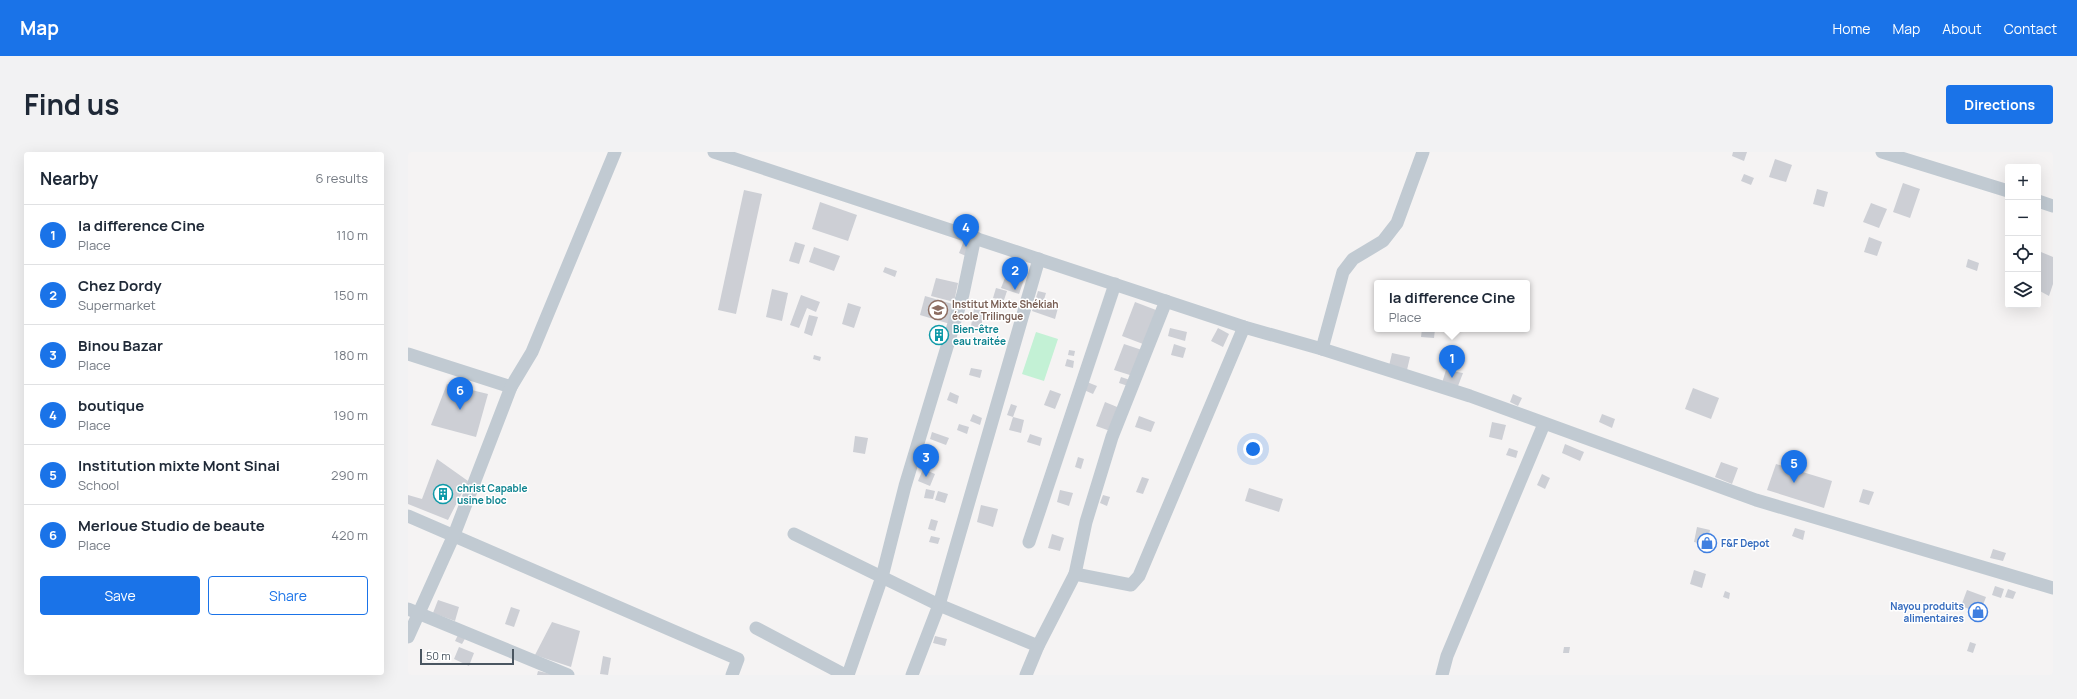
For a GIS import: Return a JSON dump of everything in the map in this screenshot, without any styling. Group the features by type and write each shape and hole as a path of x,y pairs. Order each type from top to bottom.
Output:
{"street":[{"path":"408,637 420,614 454,535 511,387 532,352 615,152"},
{"path":"714,152 1244,327 1322,349 1470,396 1756,500 2053,588"},
{"path":"1322,349 1342,272 1353,259 1384,241 1396,223 1422,152"},
{"path":"1882,152 2005,190"},
{"path":"2041,202 2053,206"},
{"path":"848,675 882,577 905,486 963,294 975,237"},
{"path":"912,675 939,605 1039,259"},
{"path":"1029,542 1115,284"},
{"path":"1026,675 1038,646 1075,574 1086,522 1112,437 1166,301"},
{"path":"1075,574 1131,585 1139,576 1244,327"},
{"path":"408,354 511,387"},
{"path":"1442,675 1447,656 1544,424"},
{"path":"408,516 738,659 732,675"},
{"path":"794,534 939,605 1038,646"},
{"path":"408,608 568,675"},
{"path":"756,628 844,675"}],"green space":[{"path":"1036,332 1058,339 1044,381 1022,374"}],"building":[{"path":"1733,152 1747,152 1744,161 1732,156"},
{"path":"1775,159 1792,165 1786,182 1769,177"},
{"path":"1744,174 1754,178 1751,185 1741,181"},
{"path":"1903,183 1920,189 1910,218 1893,212"},
{"path":"1817,189 1828,192 1824,207 1813,204"},
{"path":"744,190 762,194 736,314 718,310"},
{"path":"820,202 857,215 848,241 812,229"},
{"path":"1871,203 1887,209 1879,228 1863,222"},
{"path":"1869,237 1882,242 1877,256 1864,252"},
{"path":"965,238 973,242 966,256 959,253"},
{"path":"795,242 805,245 799,264 789,261"},
{"path":"814,247 840,256 834,271 809,262"},
{"path":"2041,252 2053,257 2053,284 2049,296 2041,292"},
{"path":"1968,259 1979,263 1977,271 1966,267"},
{"path":"1010,265 1027,271 1019,294 1001,288"},
{"path":"885,267 897,271 895,277 883,272"},
{"path":"936,278 958,283 954,302 931,296"},
{"path":"996,288 1007,291 1004,300 993,298"},
{"path":"772,289 788,293 782,321 766,317"},
{"path":"1038,291 1046,293 1043,303 1058,308 1055,319 1032,311"},
{"path":"801,295 820,302 816,312 807,308 799,328 790,325"},
{"name":"Institut Mixte Shékiah école Trilingue","path":"925,296 956,305 950,324 920,315"},
{"path":"1135,302 1156,310 1143,344 1122,336"},
{"path":"848,303 861,307 854,328 842,324"},
{"path":"974,309 984,311 981,328 971,326"},
{"path":"809,315 818,317 812,336 804,333"},
{"name":"Bien-être eau traitée","path":"936,327 946,331 942,342 932,338"},
{"path":"1170,328 1187,332 1185,341 1168,336"},
{"path":"1218,328 1229,334 1223,347 1211,341"},
{"path":"1422,332 1435,332 1434,338 1421,337"},
{"path":"1124,344 1142,350 1133,376 1114,370"},
{"path":"1174,344 1186,348 1183,358 1171,355"},
{"path":"1069,350 1075,351 1074,356 1068,355"},
{"path":"1392,353 1410,357 1407,370 1389,366"},
{"path":"814,355 821,357 820,361 813,359"},
{"path":"1067,359 1074,361 1073,368 1065,366"},
{"path":"971,368 982,370 980,378 969,375"},
{"path":"1446,370 1463,373 1458,386 1442,383"},
{"path":"1121,377 1133,381 1131,387 1119,383"},
{"path":"1087,382 1097,386 1093,394 1084,390"},
{"path":"447,384 488,394 476,437 431,425"},
{"path":"1693,388 1719,398 1711,419 1685,409"},
{"path":"1050,390 1061,394 1055,409 1044,405"},
{"path":"950,392 959,396 957,404 947,400"},
{"path":"1513,394 1522,398 1518,406 1510,402"},
{"path":"1105,402 1122,409 1113,432 1096,426"},
{"path":"1011,404 1017,406 1013,417 1007,415"},
{"path":"973,414 982,418 980,425 970,421"},
{"path":"1602,414 1615,419 1612,428 1599,422"},
{"path":"1139,416 1155,422 1151,432 1135,427"},
{"path":"1013,417 1024,420 1021,433 1009,430"},
{"path":"1492,422 1506,425 1502,440 1489,437"},
{"path":"959,424 969,427 967,434 957,430"},
{"path":"932,432 949,438 946,445 930,439"},
{"path":"1030,434 1042,438 1040,446 1027,442"},
{"path":"855,436 868,438 865,454 853,452"},
{"path":"1565,444 1584,452 1580,461 1562,453"},
{"path":"1509,448 1518,451 1516,458 1506,455"},
{"path":"1078,457 1084,459 1081,469 1075,467"},
{"name":"christ Capable usine bloc","path":"437,459 468,481 448,520 408,504 408,495 422,499"},
{"path":"1721,462 1738,468 1732,484 1715,477"},
{"path":"1776,464 1832,481 1824,508 1767,490"},
{"path":"923,469 935,474 930,486 918,481"},
{"path":"1542,474 1550,478 1545,489 1537,485"},
{"path":"1142,477 1149,479 1143,494 1136,492"},
{"path":"1249,488 1283,499 1279,512 1245,501"},
{"path":"926,489 935,491 933,499 924,498"},
{"path":"1863,489 1874,492 1869,505 1859,502"},
{"path":"1060,490 1073,493 1069,506 1057,502"},
{"path":"938,491 948,494 945,503 935,500"},
{"path":"1103,495 1110,497 1107,506 1100,503"},
{"path":"981,505 998,509 993,527 977,522"},
{"path":"931,519 938,521 935,531 928,529"},
{"path":"1697,527 1710,530 1707,545 1694,542"},
{"path":"1795,528 1805,531 1803,540 1792,536"},
{"path":"1052,534 1064,538 1060,551 1048,548"},
{"path":"931,536 940,538 938,544 929,542"},
{"path":"1993,549 2006,553 2003,561 1990,558"},
{"path":"1694,570 1706,574 1702,588 1690,584"},
{"path":"1995,586 2004,589 2001,598 1992,595"},
{"path":"2008,589 2016,592 2013,599 2005,597"},
{"path":"1967,590 1986,597 1980,613 1961,606"},
{"path":"1725,591 1730,593 1729,599 1723,597"},
{"path":"438,600 459,607 455,621 433,613"},
{"path":"511,607 520,610 514,627 505,624"},
{"path":"552,622 580,631 571,667 535,655"},
{"path":"460,631 467,635 462,644 455,641"},
{"path":"935,636 947,639 945,646 933,643"},
{"path":"1970,642 1976,644 1973,653 1967,651"},
{"path":"459,647 474,653 469,666 454,659"},
{"path":"1564,647 1570,647 1569,653 1563,653"},
{"path":"603,656 611,658 608,675 600,674"},
{"path":"538,671 551,674 551,675 537,675"}],"place":[{"name":"boutique","path":"966,247"},
{"name":"Chez Dordy","path":"1015,290"},
{"name":"Institut Mixte Shékiah école Trilingue","path":"938,310"},
{"name":"Bien-être eau traitée","path":"939,335"},
{"name":"la difference Cine","path":"1452,378"},
{"name":"Merloue Studio de beaute","path":"460,410"},
{"name":"Binou Bazar","path":"926,477"},
{"name":"Institution mixte Mont Sinai","path":"1794,483"},
{"name":"christ Capable usine bloc","path":"443,494"},
{"name":"F&F Depot","path":"1707,543"},
{"name":"Nayou produits alimentaires","path":"1978,612"}]}
